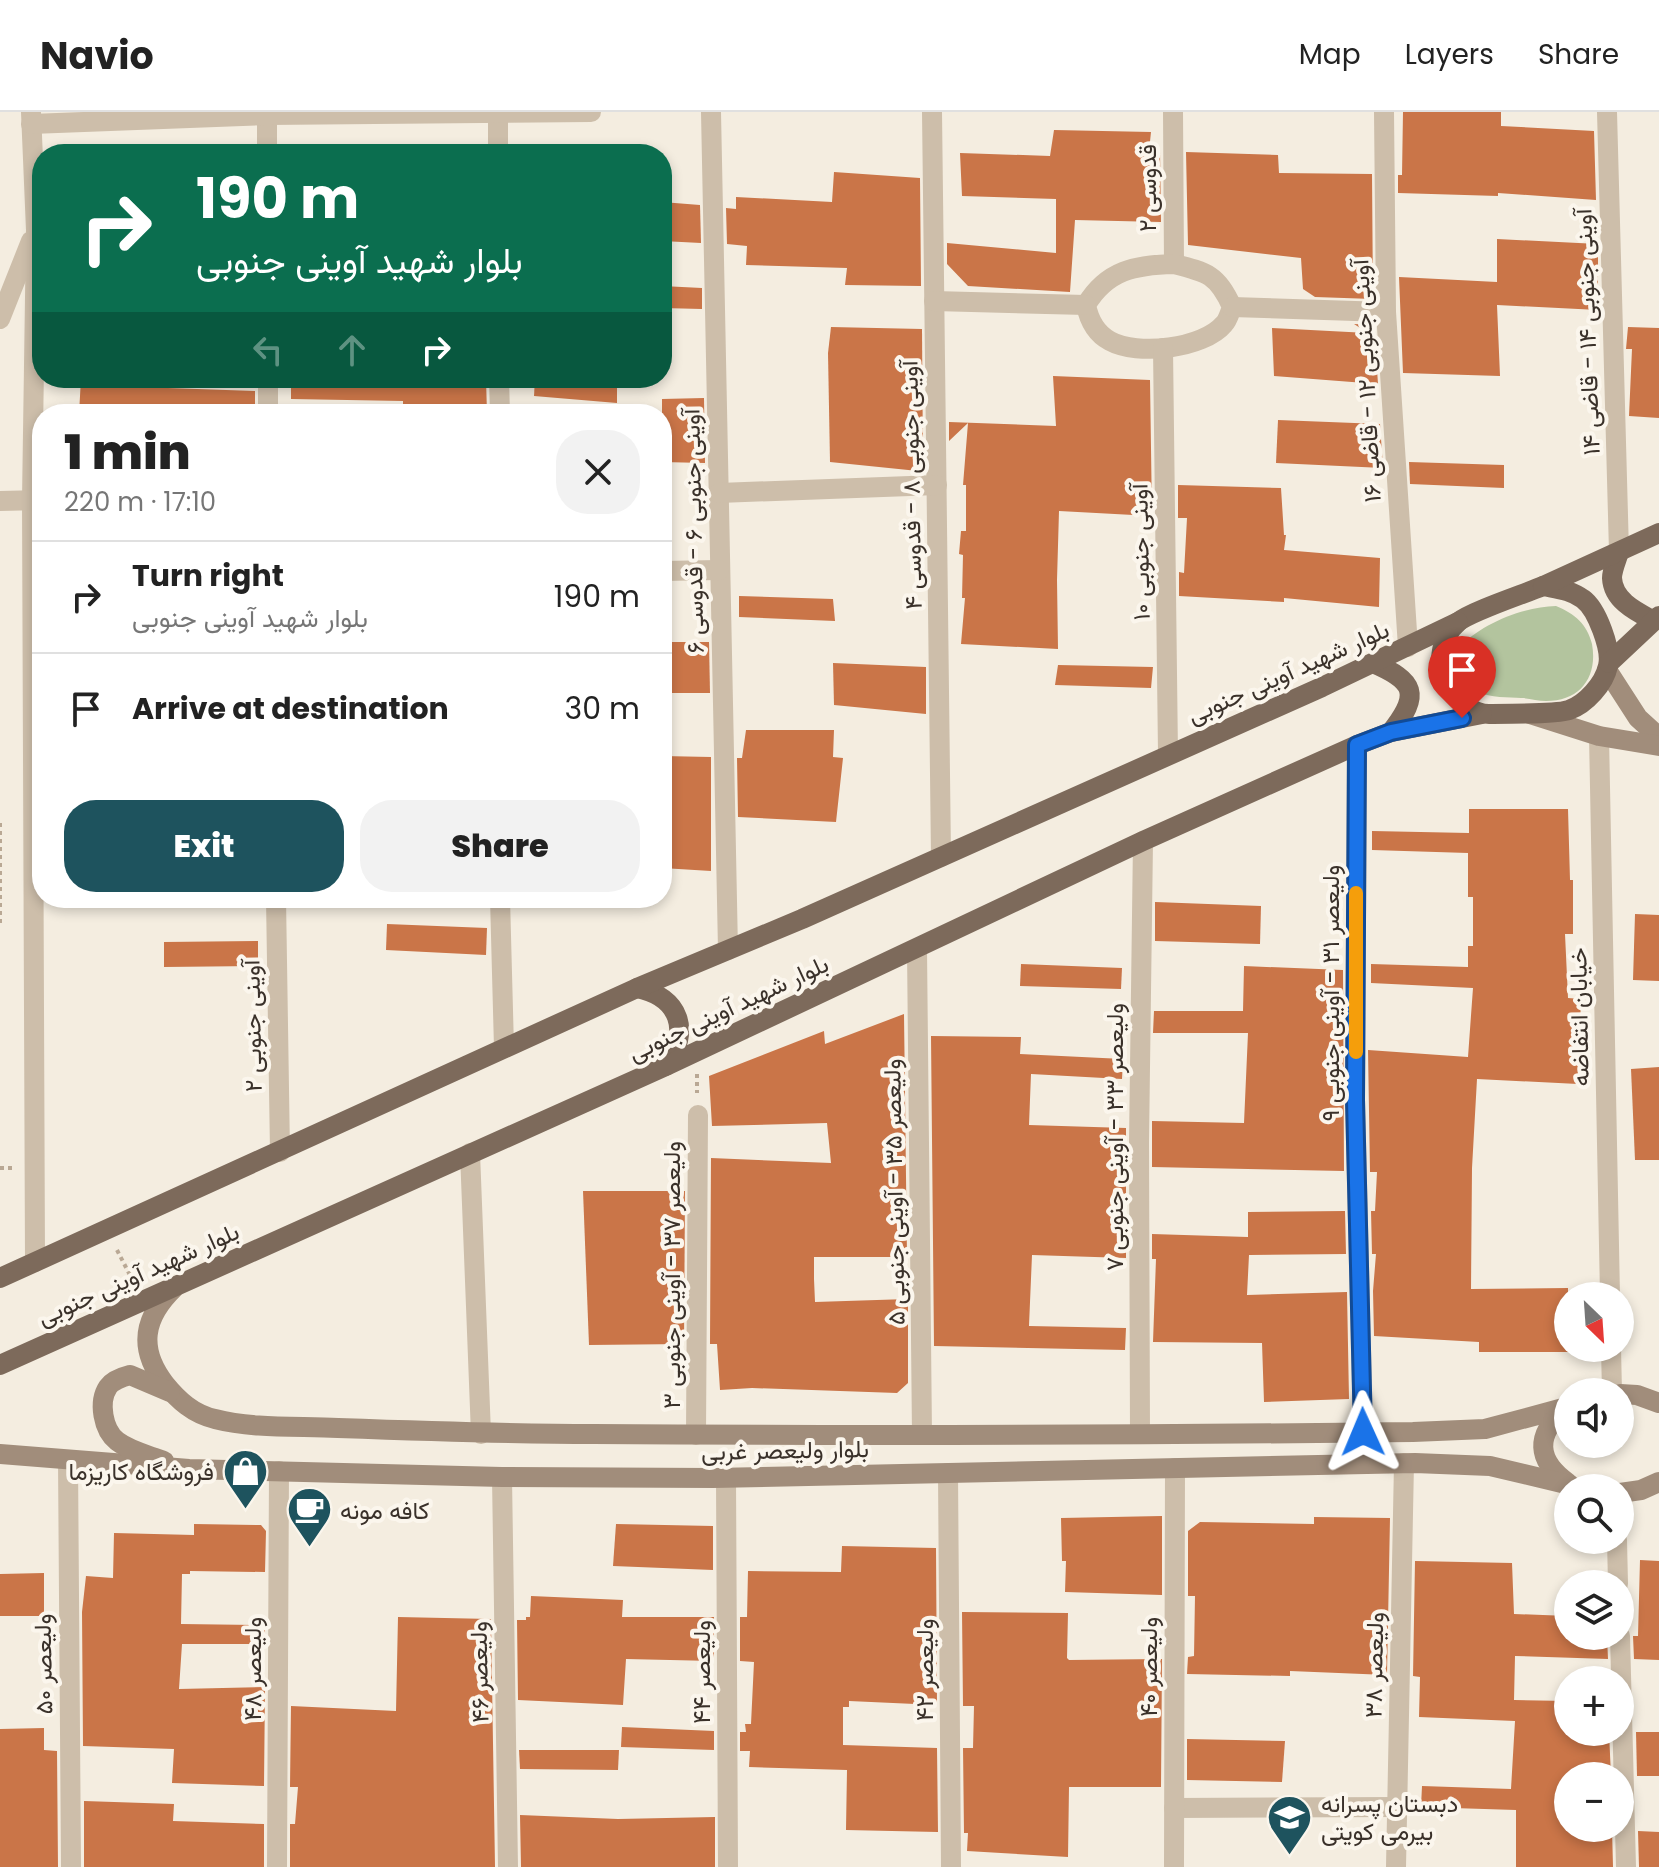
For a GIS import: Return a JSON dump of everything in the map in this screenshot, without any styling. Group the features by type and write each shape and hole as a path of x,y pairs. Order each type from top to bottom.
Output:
{"main road":[{"path":"1619,552 1612,578 1619,598 1636,612 1656,618 1608,666 1593,694 1569,710 1482,714 1463,704 1449,690 1440,660 1445,641 1458,622 1659,533"},
{"path":"1543,586 1567,590 1586,601 1605,638 1608,666 1638,718 1659,737"},
{"name":"بلوار شهید آوینی جنوبی","path":"0,1278 637,988 941,857 1458,622"},
{"path":"1373,663 1397,673 1408,685 1410,701 1391,732"},
{"path":"1526,713 1599,736 1659,746"},
{"name":"بلوار شهید آوینی جنوبی","path":"0,1365 697,1052 1143,841 1357,745 1391,732 1482,714"},
{"path":"637,988 652,991 664,999 674,1010 680,1024 680,1039 675,1054 666,1066"},
{"name":"بلوار ولیعصر غربی","path":"175,1286 156,1305 147,1333 152,1367 173,1394 196,1412 213,1419 239,1423 481,1434 1363,1432 1485,1429 1554,1410"},
{"path":"173,1394 130,1375 108,1386 102,1401 104,1416 113,1438 126,1447 189,1469"},
{"path":"1634,1395 1659,1403"},
{"path":"1554,1419 1543,1439 1543,1448 1544,1456 1556,1474"},
{"name":"بلوار ولیعصر غربی","path":"0,1454 189,1469 502,1477 726,1478 1404,1463 1490,1466 1554,1481"}],"street":[{"path":"32,144 31,118 591,112"},
{"name":"آوینی جنوبی ۶ - قدوسی ۶","path":"711,112 728,950"},
{"name":"آوینی جنوبی ۸ - قدوسی ۴","path":"932,112 941,857"},
{"name":"قدوسی ۲","path":"1173,112 1174,264"},
{"name":"آوینی جنوبی ۱۲ - قاضی ۱۶","path":"1384,112 1386,312 1408,647"},
{"name":"آوینی جنوبی ۱۴ - قاضی ۱۴","path":"1607,112 1619,552"},
{"path":"498,114 498,144"},
{"path":"267,115 267,144"},
{"path":"0,319 32,240"},
{"path":"1174,264 1203,271 1222,284 1232,307 1225,324 1209,335 1163,348 1130,347 1109,341 1089,318 1086,305 1098,286 1123,271 1147,265 1174,264"},
{"path":"934,301 1086,305"},
{"path":"1232,307 1386,312"},
{"name":"آوینی جنوبی ۱۰","path":"1163,348 1168,754"},
{"path":"719,493 937,485"},
{"path":"0,501 32,501"},
{"path":"672,571 719,570"},
{"name":"خیابان انتفاضه","path":"1599,736 1610,1282"},
{"name":"ولیعصر ۳۱ - آوینی جنوبی ۹","path":"1357,745 1355,1100 1363,1432"},
{"name":"ولیعصر ۳۳ - آوینی جنوبی ۷","path":"1140,1434 1139,1143 1143,841"},
{"path":"35,1262 36,908"},
{"name":"آوینی جنوبی ۲","path":"276,908 280,1152"},
{"path":"500,908 504,1048"},
{"name":"ولیعصر ۳۵ - آوینی جنوبی ۵","path":"917,949 922,1435"},
{"name":"ولیعصر ۳۷ - آوینی جنوبی ۳","path":"696,1435 698,1115"},
{"path":"470,1153 481,1434"},
{"name":"ولیعصر ۵۰","path":"68,1460 71,1867"},
{"name":"ولیعصر ۳۸","path":"1396,1867 1404,1463"},
{"name":"ولیعصر ۴۰","path":"1174,1867 1175,1468"},
{"name":"ولیعصر ۴۸","path":"277,1867 279,1471"},
{"name":"ولیعصر ۴۲","path":"948,1473 951,1867"},
{"name":"ولیعصر ۴۶","path":"502,1477 508,1867"},
{"name":"ولیعصر ۴۴","path":"726,1478 728,1867"},
{"path":"1620,1650 1626,1867"},
{"path":"1174,1808 1398,1807"}],"path":[{"path":"0,823 0,927"},
{"path":"697,1052 698,1115"},
{"path":"107,1230 142,1300"}],"green space":[{"path":"1556,606 1579,620 1592,644 1589,677 1577,692 1546,701 1500,697 1473,689 1464,673 1458,649 1467,640 1516,613"}],"building":[{"path":"1403,112 1501,112 1501,126 1594,131 1596,200 1498,193 1498,196 1398,193 1398,175 1402,175"},
{"path":"1054,130 1151,132 1149,151 1160,152 1161,222 1075,220 1070,292 968,286 947,264 947,243 1056,253 1056,199 962,196 960,153 1050,156"},
{"path":"1186,152 1278,155 1279,173 1372,174 1373,299 1315,297 1303,289 1301,258 1188,245"},
{"path":"834,172 920,178 921,286 845,285 847,268 746,265 747,246 727,244 726,208 736,209 736,197 832,202"},
{"path":"672,203 700,205 701,243 672,242"},
{"path":"1497,239 1598,244 1598,310 1497,305 1500,376 1403,373 1399,277 1497,282"},
{"path":"672,286 702,288 702,309 672,308"},
{"path":"1354,324 1374,325 1378,384 1274,376 1272,328 1368,333"},
{"path":"831,327 922,329 923,466 918,471 830,462 828,353"},
{"path":"1628,327 1659,328 1659,418 1629,416 1632,349 1626,349"},
{"path":"1053,376 1150,380 1152,516 1059,511 1058,649 961,644 965,598 962,598 963,555 959,554 961,531 966,531 966,485 963,485 968,423 949,441 949,422 1056,426"},
{"path":"80,388 255,391 255,404 80,404"},
{"path":"291,388 486,388 487,404 403,404 403,401 291,399"},
{"path":"534,388 617,388 617,403 534,396"},
{"path":"704,398 705,463 672,462 672,404 662,404 662,399"},
{"path":"1278,420 1380,424 1383,468 1276,463"},
{"path":"1409,462 1504,465 1504,488 1410,484"},
{"path":"1178,485 1281,488 1286,535 1284,550 1380,558 1379,607 1284,598 1284,602 1179,596 1179,572 1184,573 1187,518 1178,518"},
{"path":"739,596 833,599 835,621 739,617"},
{"path":"672,642 709,642 710,693 672,693"},
{"path":"833,663 926,667 926,714 834,705"},
{"path":"1058,665 1153,667 1151,688 1055,685"},
{"path":"746,730 834,730 833,757 843,758 836,822 738,817 737,758 742,758"},
{"path":"672,756 711,757 711,871 672,869"},
{"path":"1469,809 1568,809 1573,934 1565,934 1568,998 1581,999 1578,1084 1477,1079 1472,1168 1471,1289 1554,1288 1554,1352 1479,1352 1479,1342 1374,1336 1376,1254 1372,1254 1371,1211 1375,1211 1377,1172 1370,1172 1368,1050 1468,1057 1473,988 1371,983 1371,964 1468,967 1468,946 1473,946 1473,897 1468,897 1468,853 1372,850 1372,831 1469,833"},
{"path":"1155,902 1261,906 1260,944 1155,941"},
{"path":"1635,914 1659,915 1659,981 1633,980"},
{"path":"387,924 487,928 486,955 386,950"},
{"path":"258,941 258,966 164,967 164,942"},
{"path":"1021,964 1122,968 1121,989 1020,986"},
{"path":"1244,966 1343,970 1344,1171 1152,1167 1152,1121 1244,1123 1248,1033 1153,1033 1154,1011 1243,1011"},
{"path":"904,1014 907,1257 814,1257 814,1279 815,1302 908,1299 908,1383 897,1393 752,1388 720,1390 717,1344 710,1344 711,1158 831,1163 827,1123 712,1126 709,1076 824,1031 825,1044"},
{"path":"931,1036 1021,1037 1020,1054 1123,1059 1122,1079 1031,1074 1029,1125 1126,1128 1126,1258 1032,1255 1029,1326 1126,1328 1125,1350 934,1346"},
{"path":"1659,1067 1659,1160 1635,1160 1631,1069"},
{"path":"583,1191 685,1191 684,1344 589,1345"},
{"path":"1345,1211 1346,1254 1249,1255 1247,1295 1347,1292 1349,1399 1264,1402 1262,1343 1153,1342 1156,1259 1152,1259 1152,1234 1248,1237 1248,1212"},
{"path":"1162,1516 1162,1595 1065,1592 1066,1561 1062,1561 1061,1518"},
{"path":"1314,1517 1390,1518 1387,1675 1290,1671 1290,1676 1187,1674 1188,1657 1194,1656 1195,1596 1188,1596 1188,1531 1200,1522 1314,1524"},
{"path":"194,1524 261,1525 266,1531 265,1572 190,1571 190,1574 182,1574 181,1624 265,1625 265,1644 182,1644 179,1689 265,1687 264,1786 172,1783 174,1749 83,1746 82,1612 86,1576 113,1578 114,1533 194,1535"},
{"path":"616,1524 713,1526 713,1570 613,1566"},
{"path":"842,1546 936,1548 937,1705 849,1701 849,1707 843,1707 843,1745 937,1748 938,1832 846,1830 847,1770 749,1767 750,1751 740,1751 740,1732 746,1732 745,1724 751,1724 754,1662 740,1661 740,1617 747,1617 748,1571 841,1572"},
{"path":"1640,1560 1659,1561 1659,1660 1634,1659 1634,1636 1638,1636"},
{"path":"1415,1561 1512,1563 1514,1614 1554,1615 1554,1650 1608,1650 1608,1659 1515,1656 1514,1700 1554,1701 1554,1746 1610,1746 1610,1762 1554,1762 1554,1842 1612,1842 1613,1867 1516,1867 1516,1810 1421,1807 1422,1786 1511,1789 1515,1721 1419,1717 1420,1677 1413,1676"},
{"path":"44,1573 44,1616 0,1616 0,1574"},
{"path":"531,1596 623,1600 622,1617 714,1617 714,1661 626,1659 623,1705 518,1700 517,1620 530,1617"},
{"path":"962,1612 1068,1613 1069,1660 1162,1659 1161,1787 1069,1787 1068,1857 967,1851 963,1748 973,1748 974,1706 963,1706"},
{"path":"398,1617 491,1619 495,1867 290,1867 290,1824 295,1824 298,1787 290,1787 291,1706 396,1711"},
{"path":"622,1727 714,1731 714,1750 621,1747"},
{"path":"44,1728 44,1750 57,1751 58,1867 0,1867 0,1729"},
{"path":"1636,1732 1659,1732 1659,1776 1637,1776"},
{"path":"1187,1739 1285,1741 1282,1782 1187,1780"},
{"path":"519,1750 619,1750 618,1770 520,1769"},
{"path":"84,1801 174,1804 173,1821 264,1824 264,1867 84,1867"},
{"path":"520,1815 618,1819 715,1817 715,1867 521,1867"},
{"path":"1638,1831 1659,1832 1659,1867 1639,1867"}],"slow traffic":[{"path":"1356,893 1356,1052"}],"place":[{"name":"فروشگاه کاریزما","path":"245,1510"},
{"name":"کافه مونه","path":"309,1549"},
{"name":"دبستان پسرانه بیرمی کویتی","path":"1290,1856"}],"route":[{"path":"1363,1432 1355,1100 1357,745 1391,732 1462,718"}]}
